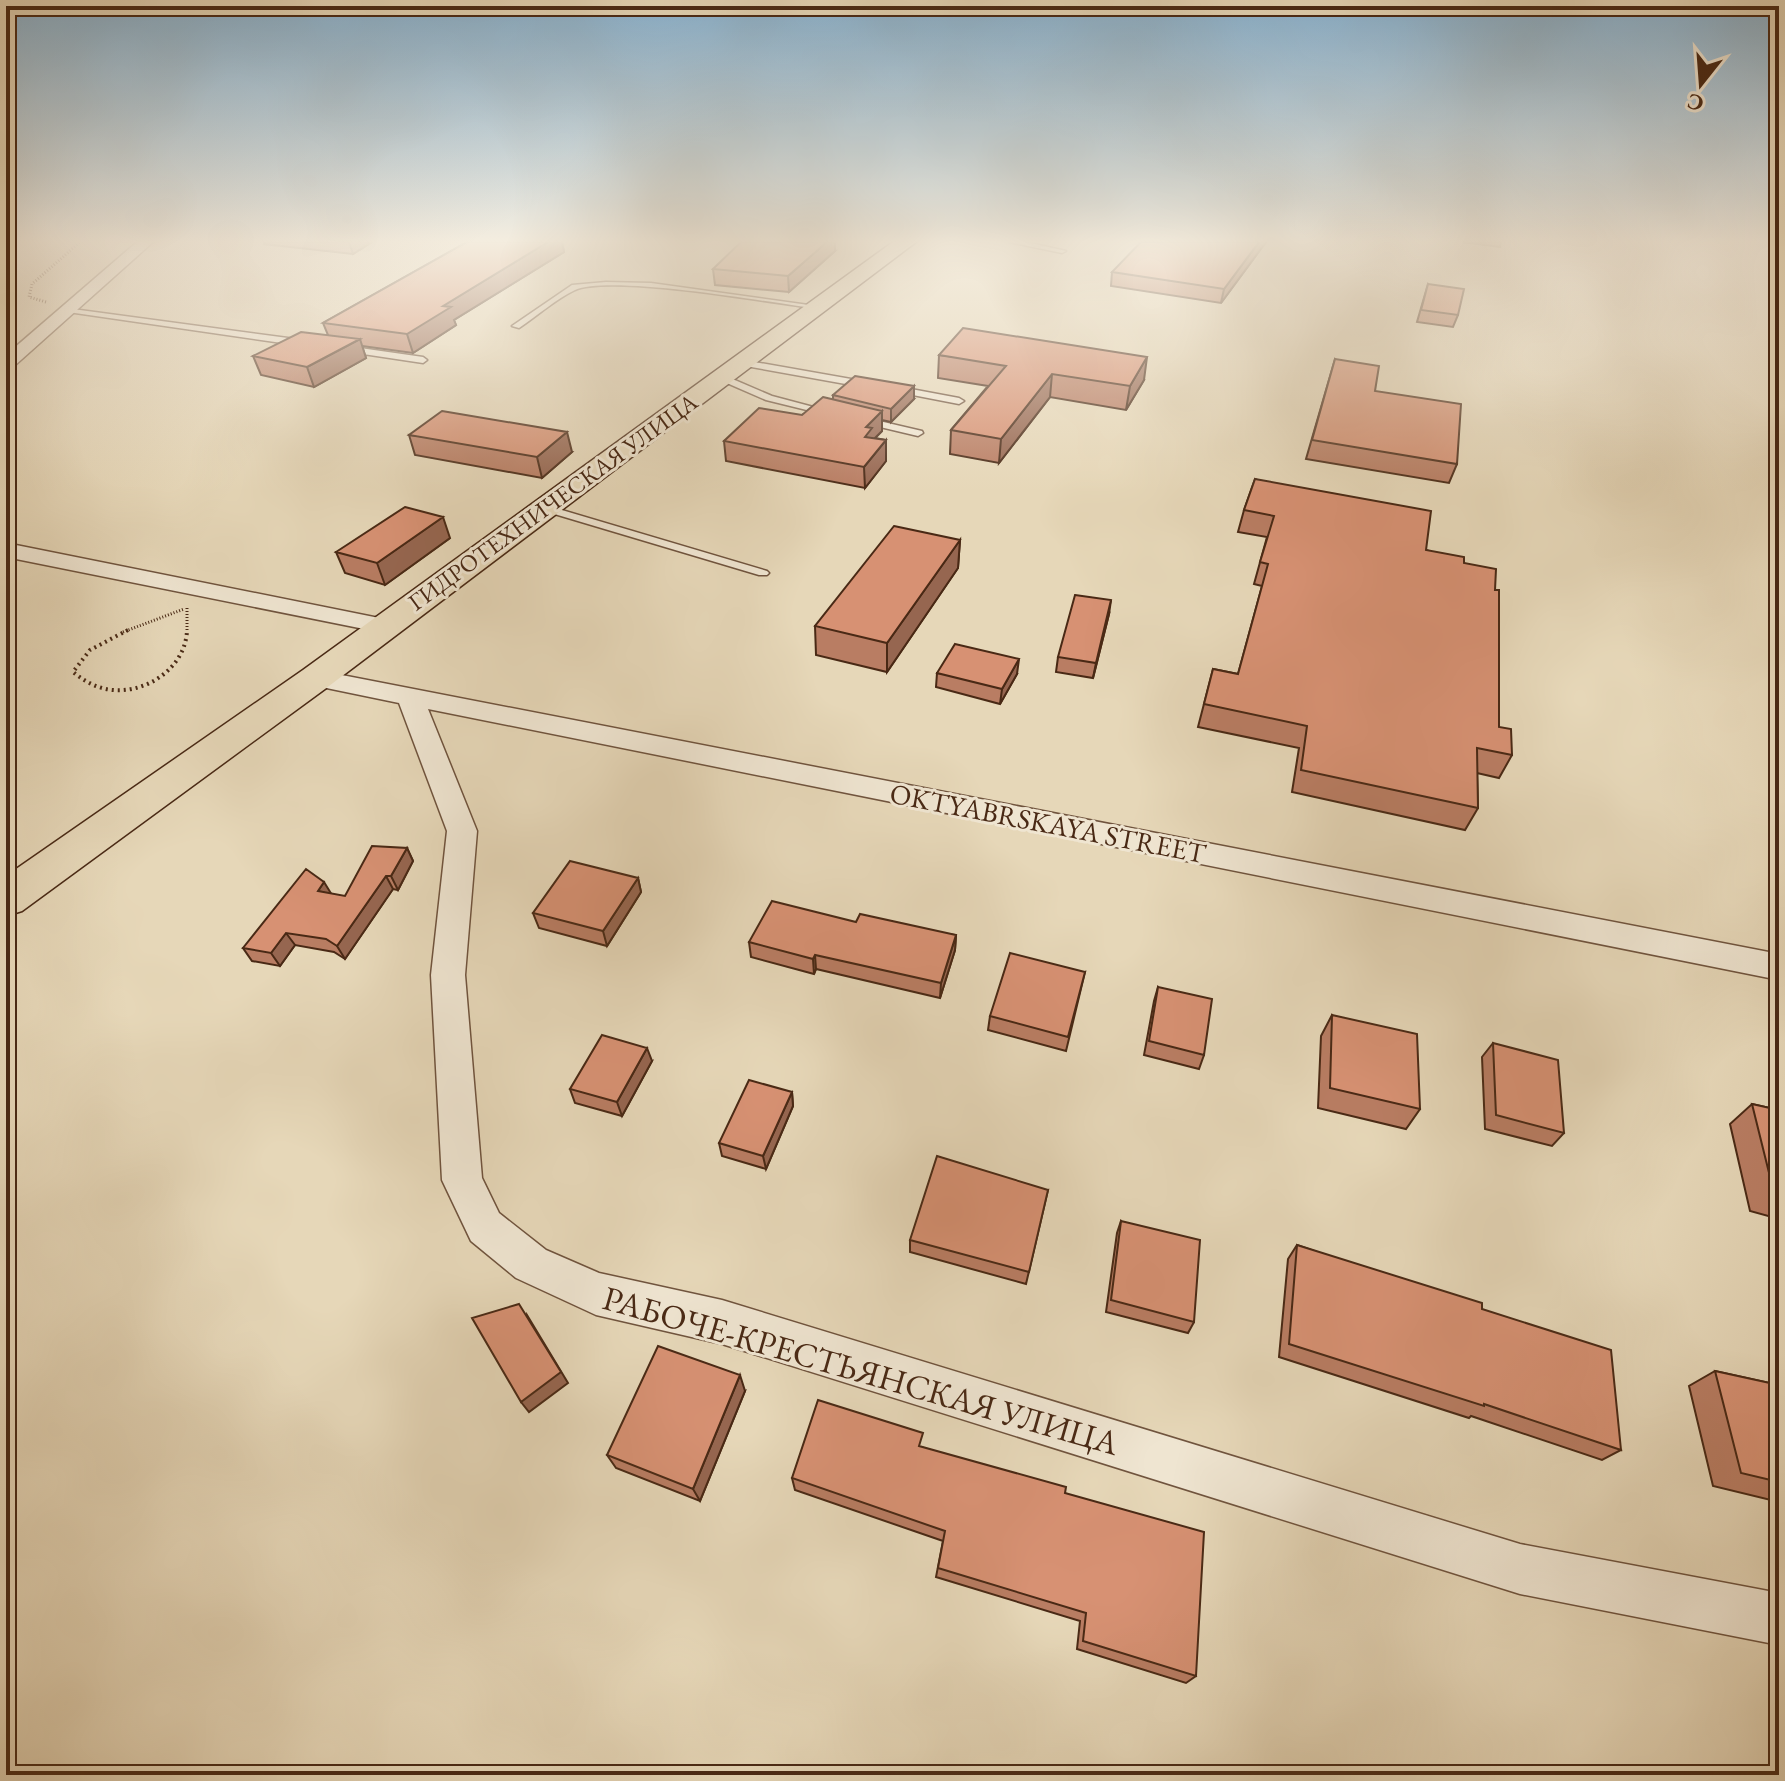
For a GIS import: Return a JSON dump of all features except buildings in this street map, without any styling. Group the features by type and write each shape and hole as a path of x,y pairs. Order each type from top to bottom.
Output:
{"main road":[{"name":"ГИДРОТЕХНИЧЕСКАЯ УЛИЦА","path":"6,899 316,678 794,325"}],"street":[{"path":"6,364 51,325"},
{"path":"6,550 384,626"},
{"name":"OKTYABRSKAYA STREET","path":"316,678 1779,967"},
{"name":"РАБОЧЕ-КРЕСТЬЯНСКАЯ УЛИЦА","path":"410,697 462,831 448,975 462,1180 485,1227 531,1264 596,1294 722,1322 1520,1569 1779,1619"}],"lane":[{"path":"178,325 315,344"},
{"path":"331,347 423,360"},
{"path":"733,370 959,401"},
{"path":"733,370 769,398 918,433"},
{"path":"545,508 763,573"}],"path":[{"path":"187,608 185,651 178,664 132,687 114,690 86,682 73,672 76,662 88,650 187,608"}]}
